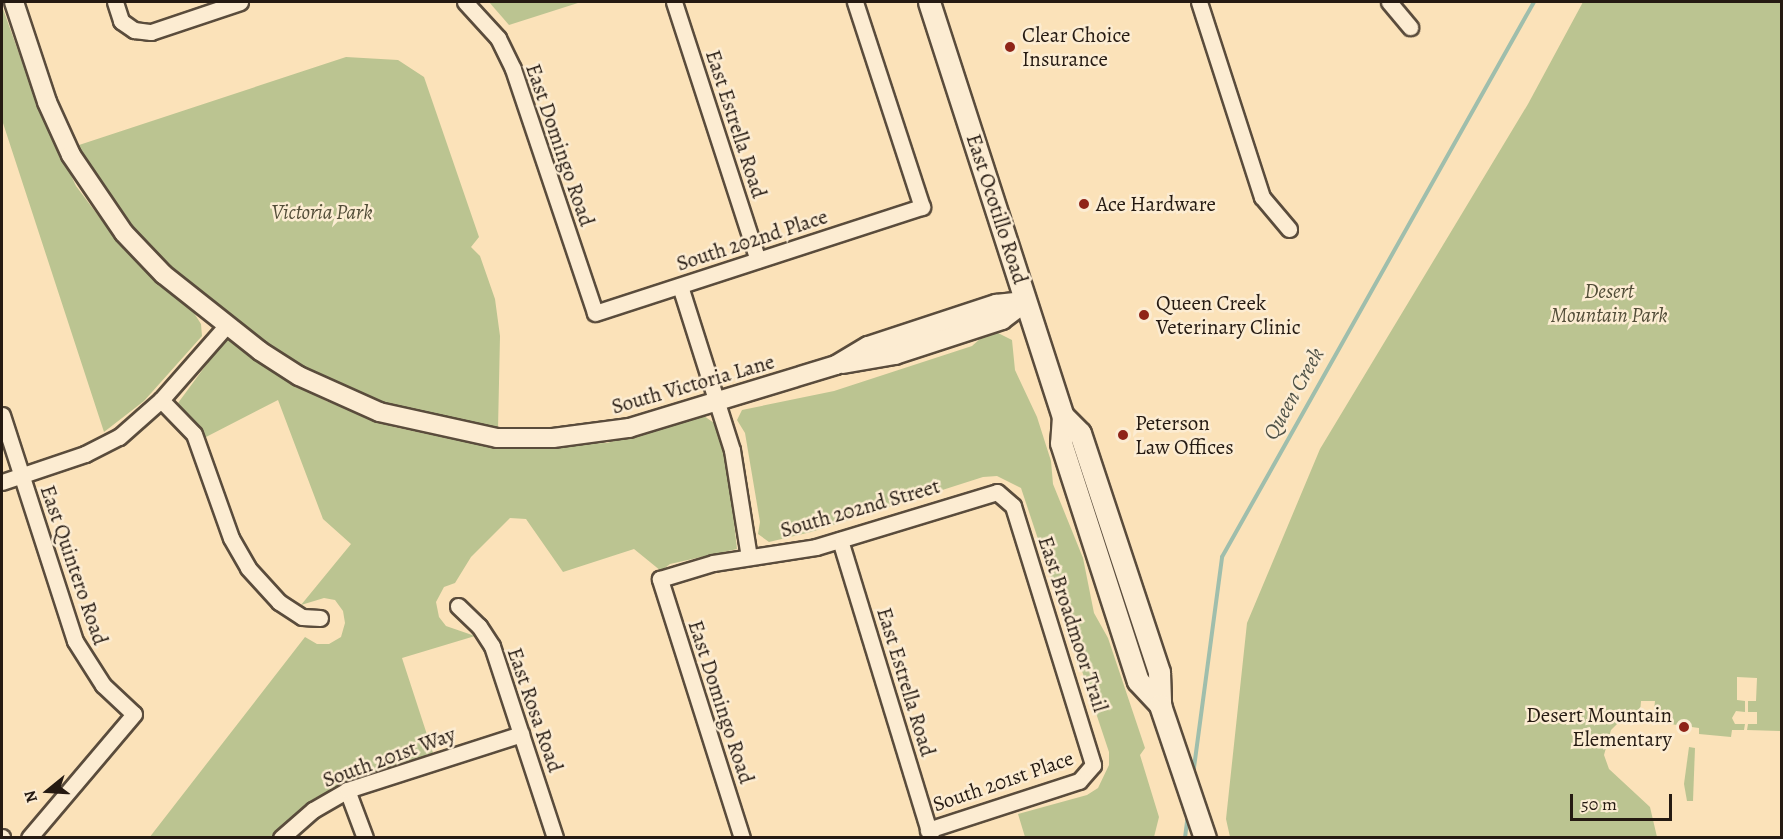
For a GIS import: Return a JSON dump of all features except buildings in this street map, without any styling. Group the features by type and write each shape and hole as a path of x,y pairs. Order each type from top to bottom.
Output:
{"main road":[{"name":"East Ocotillo Road","path":"929,2 1064,416 1080,433 1159,672 1160,705 1205,837"}],"street":[{"name":"South Victoria Lane","path":"14,2 48,102 85,181 144,256 226,326 299,376 343,398 418,423 497,438 596,434 718,403 836,365 895,355 1002,320 1027,301"},
{"path":"115,2 121,21 134,30 151,32 240,2"},
{"name":"East Domingo Road","path":"465,2 498,38 513,69 595,313"},
{"name":"South 202nd Place","path":"595,313 922,207 855,2"},
{"path":"1199,2 1262,197 1289,229"},
{"path":"1389,2 1410,27"},
{"name":"East Estrella Road","path":"680,3 758,260"},
{"path":"680,286 732,450 749,557"},
{"path":"2,482 102,447 134,426 161,400 226,326"},
{"path":"161,400 194,434 227,530 248,568 279,602 302,617 320,618"},
{"name":"East Quintero Road","path":"2,415 75,641 103,685 134,714 29,837"},
{"name":"South 202nd Street","path":"660,579 749,557 840,540 986,493 1001,494"},
{"name":"East Broadmoor Trail","path":"1001,494 1011,503 1020,529 1092,754 1091,771"},
{"name":"East Estrella Road","path":"840,540 930,834"},
{"name":"East Domingo Road","path":"660,579 742,837"},
{"name":"East Rosa Road","path":"458,606 479,626 492,646 555,837"},
{"name":"South 201st Way","path":"282,837 313,810 347,790 521,734"},
{"name":"South 201st Place","path":"930,834 1079,781 1091,771"},
{"path":"347,790 365,837"}],"green space":[{"path":"489,2 581,2 509,25"},
{"name":"Desert Mountain Park","path":"1583,2 1781,2 1781,731 1747,730 1748,724 1757,724 1757,712 1748,712 1748,701 1756,701 1757,678 1737,677 1737,700 1745,701 1745,712 1736,711 1732,718 1735,724 1745,724 1744,730 1732,730 1731,737 1699,734 1699,728 1670,724 1654,710 1655,701 1641,701 1640,713 1618,723 1611,730 1604,755 1609,769 1650,807 1657,837 1230,837 1226,819 1247,623 1320,449 1528,104"},
{"path":"2,6 36,101 76,186 124,250 194,313 201,324 202,336 144,401 104,432 2,120"},
{"name":"Victoria Park","path":"346,57 398,60 424,77 479,237 471,247 480,256 495,299 500,336 498,429 410,412 310,374 198,294 151,252 104,192 76,146"},
{"path":"998,333 1012,340 1015,370 1037,417 1051,461 1053,484 1083,558 1094,613 1108,638 1145,748 1140,755 1159,817 1154,837 1025,837 1018,814 1087,795 1098,788 1109,765 1109,752 1021,488 997,476 983,477 811,532 769,542 758,534 760,522 745,433 737,420 742,410 834,391 972,346 981,338"},
{"path":"226,338 274,373 326,401 394,427 484,446 607,443 704,416 717,425 726,452 737,549 670,564 661,571 634,549 563,572 526,519 510,518 471,557 455,583 444,587 436,602 439,617 446,626 475,636 402,658 433,753 369,774 315,798 271,837 149,838 305,637 317,644 329,644 341,637 345,623 343,611 335,600 324,598 301,605 351,544 323,519 278,400 206,437 178,403"},
{"path":"1689,747 1695,748 1693,801 1687,801 1684,784"}],"waterway":[{"name":"Queen Creek","path":"1193,775 1222,557 1534,2"},
{"name":"Queen Creek","path":"1185,838 1188,815"}],"place":[{"name":"Clear Choice Insurance","path":"1010,47"},
{"name":"Ace Hardware","path":"1084,204"},
{"name":"Queen Creek Veterinary Clinic","path":"1144,315"},
{"name":"Peterson Law Offices","path":"1123,435"},
{"name":"Desert Mountain Elementary","path":"1684,727"}]}
